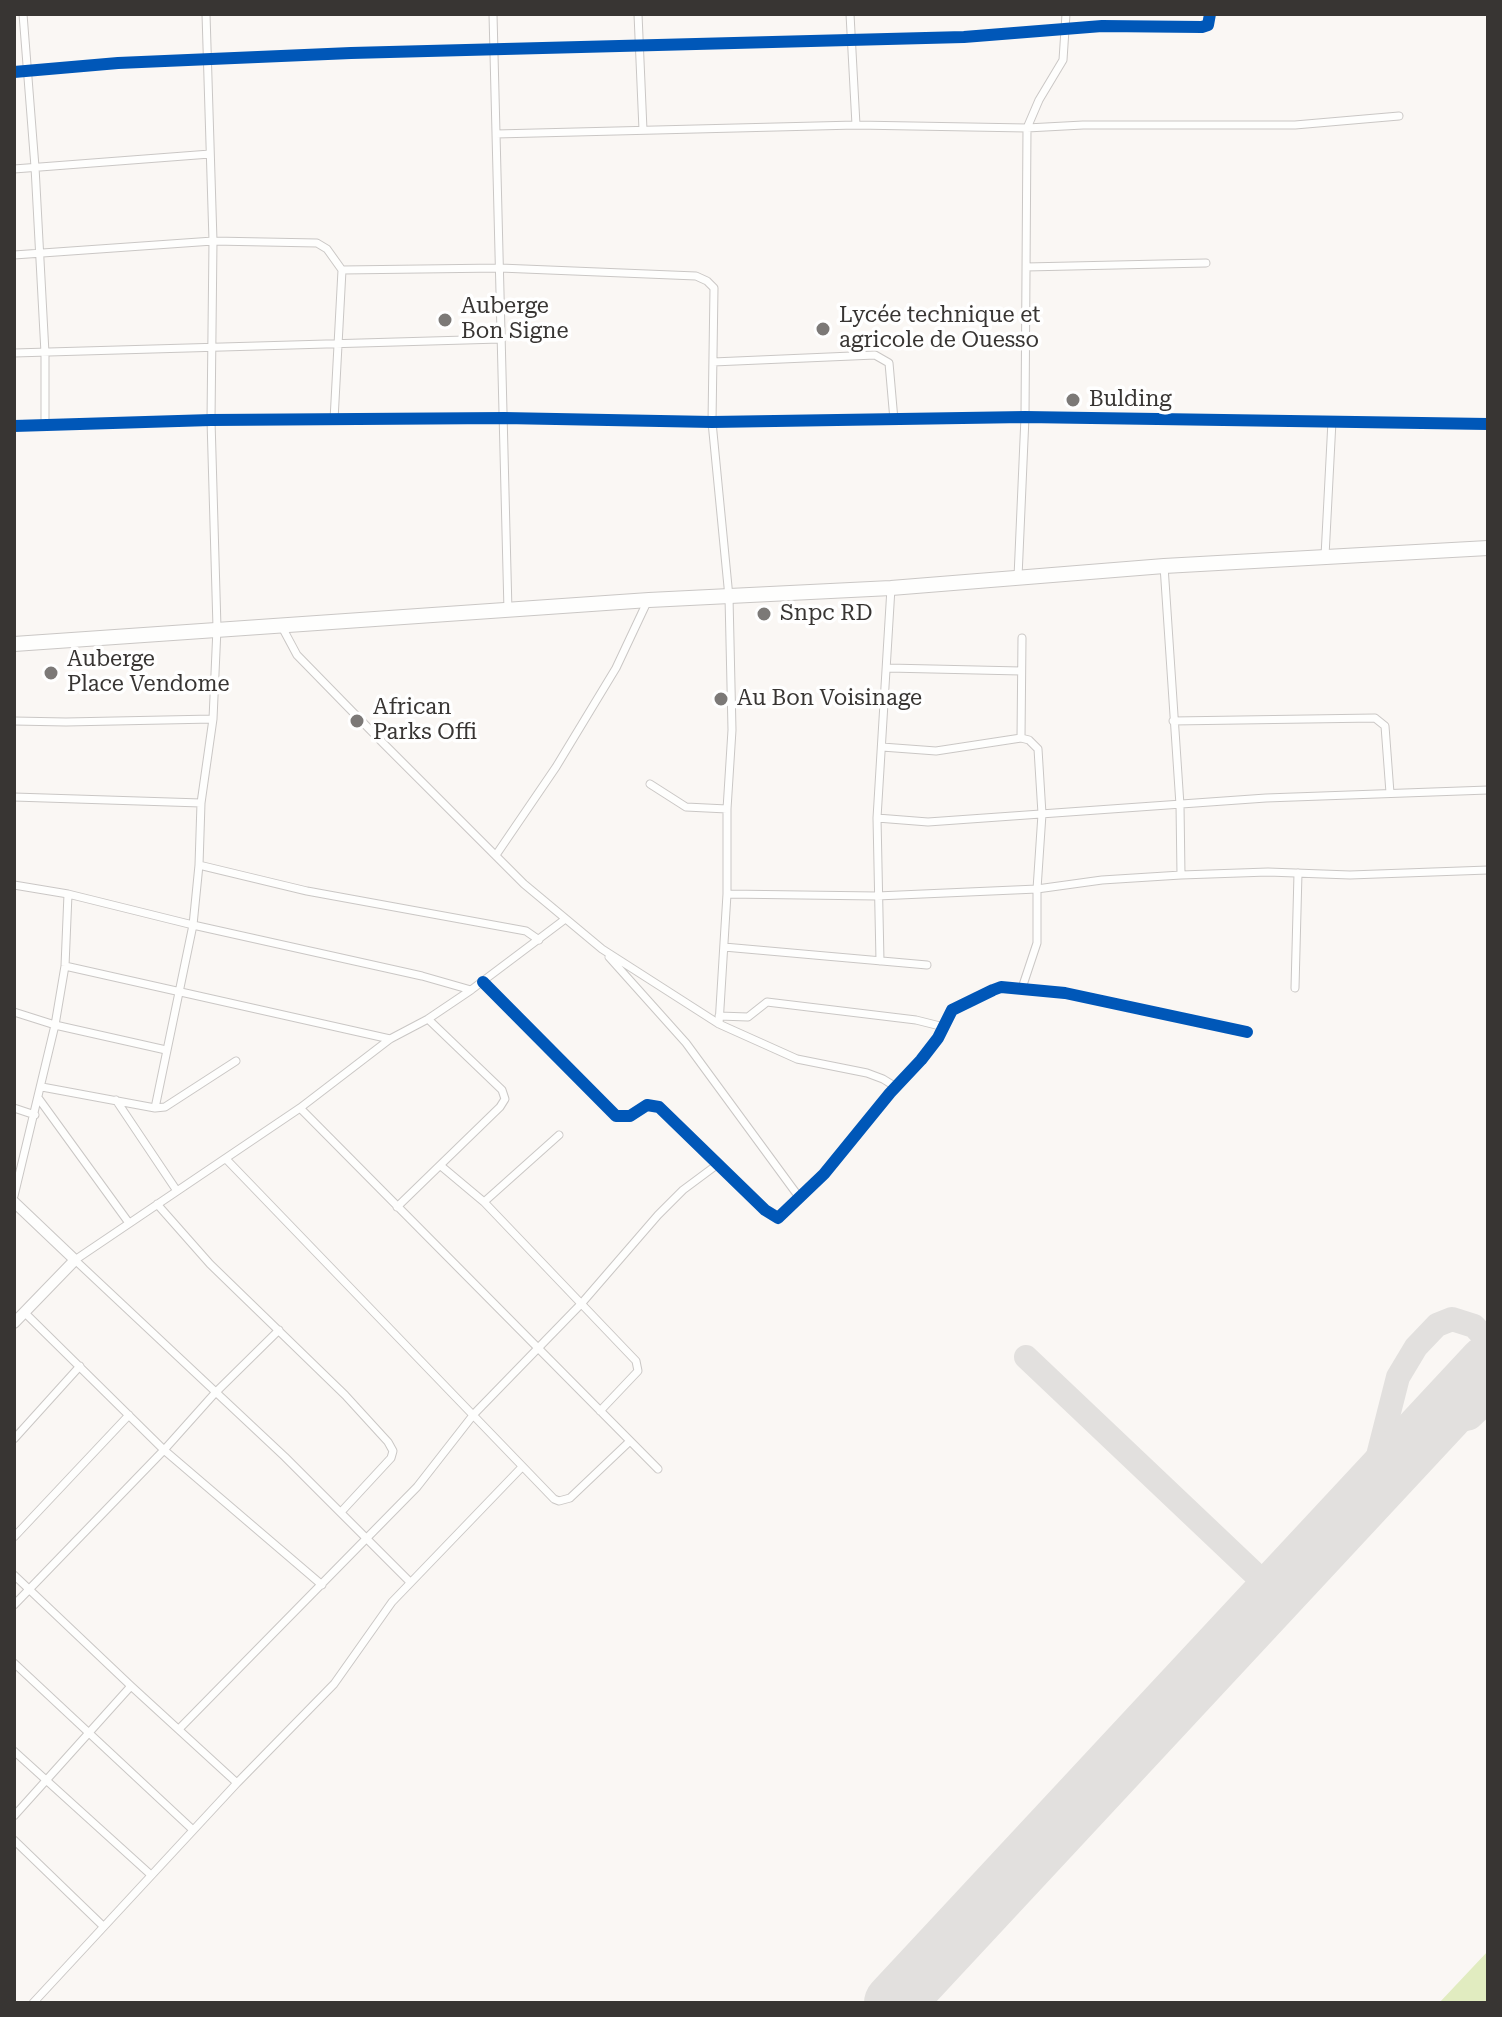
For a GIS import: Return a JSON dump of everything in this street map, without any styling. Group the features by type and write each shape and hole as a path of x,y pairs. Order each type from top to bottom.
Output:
{"highway":[{"path":"14,644 649,600 891,588 1164,566 1488,548"}],"street":[{"path":"23,14 40,253 45,425"},
{"path":"155,1108 193,925 201,803 213,719 217,628 211,420 213,241 206,14"},
{"path":"493,14 508,611"},
{"path":"638,14 643,130"},
{"path":"850,14 856,125"},
{"path":"1018,579 1025,417 1027,128 1039,100 1060,69 1066,14"},
{"path":"14,72 118,63 351,53 964,37 1102,26 1202,27 1208,25 1210,14"},
{"path":"496,134 856,125 1027,128 1098,124 1295,125 1399,116"},
{"path":"14,169 210,154"},
{"path":"14,255 213,241 317,243 327,249 342,270 334,420"},
{"path":"1026,267 1206,263"},
{"path":"342,270 500,268 696,276 714,288 712,422 729,597 732,730 719,1020"},
{"path":"14,353 500,339"},
{"path":"713,362 875,355 889,363 894,420"},
{"path":"14,426 211,420 504,418 712,422 1025,417 1488,424"},
{"path":"1325,556 1332,421"},
{"path":"1164,566 1180,805 1181,875"},
{"path":"880,961 877,818 891,588"},
{"path":"496,855 556,767 616,668 649,600"},
{"path":"282,627 301,658 496,855 564,920 602,949 719,1020 805,1062 867,1073 896,1087"},
{"path":"1021,738 1022,638"},
{"path":"888,668 1021,671"},
{"path":"1173,721 1375,718 1385,726 1390,793"},
{"path":"14,721 213,719"},
{"path":"882,747 936,751 1021,738 1029,740 1038,749 1042,814 1037,943 1022,988"},
{"path":"650,784 686,807 727,809"},
{"path":"877,818 919,822 1390,793 1488,790"},
{"path":"14,797 201,803"},
{"path":"199,865 307,891 526,931 539,940"},
{"path":"727,894 877,896 1037,889 1102,880 1181,875 1350,875 1488,870"},
{"path":"1295,988 1298,873"},
{"path":"14,885 68,894 471,990"},
{"path":"14,1196 55,1025 65,966 68,894"},
{"path":"14,1323 75,1260 300,1108 390,1039 428,1019 483,982 564,920"},
{"path":"724,947 927,965"},
{"path":"602,949 686,1043 799,1197"},
{"path":"65,966 390,1039"},
{"path":"483,982 616,1116 630,1116 647,1105 659,1107 774,1217 780,1217 824,1174 921,1060 948,1016 958,1006 1001,987 1091,997 1247,1032"},
{"path":"719,1020 748,1017 767,1002 916,1020 944,1027"},
{"path":"14,1012 55,1025 166,1050"},
{"path":"397,1207 505,1099 502,1090 428,1019"},
{"path":"42,1087 155,1108 165,1107 236,1061"},
{"path":"39,1099 129,1223"},
{"path":"116,1099 177,1191"},
{"path":"14,1108 35,1115"},
{"path":"300,1108 658,1469"},
{"path":"484,1202 559,1135"},
{"path":"226,1159 554,1499 565,1500 630,1441"},
{"path":"179,1729 427,1475 474,1414 581,1304 683,1190 718,1164"},
{"path":"441,1166 484,1202 639,1367 600,1411"},
{"path":"14,1202 341,1512 410,1582"},
{"path":"157,1204 210,1264 345,1395 388,1442 393,1451 391,1458 341,1512"},
{"path":"24,1312 164,1450 322,1585"},
{"path":"14,1605 279,1330"},
{"path":"14,1439 80,1366"},
{"path":"14,1537 129,1415"},
{"path":"33,2003 237,1783 334,1684 410,1582 522,1467"},
{"path":"14,1575 237,1783"},
{"path":"14,1663 193,1830"},
{"path":"14,1816 131,1686"},
{"path":"14,1751 151,1875"},
{"path":"14,1840 103,1926"}],"green space":[{"path":"1488,1951 1488,2003 1439,2003"}],"taxiway":[{"path":"1362,1501 1371,1483 1398,1377 1416,1347 1437,1325 1452,1319 1474,1326 1488,1341"},
{"path":"1026,1357 1276,1594"},
{"path":"1431,1427 1470,1418 1488,1401"}],"runway":[{"path":"894,2003 1488,1365"}],"cycle path":[{"path":"14,72 118,63 351,53 964,37 1102,26 1202,27 1208,25 1210,14"},
{"path":"14,426 211,420 504,418 712,422 1025,417 1488,424"},
{"path":"483,982 616,1116 630,1116 647,1105 659,1107 765,1210 778,1218 824,1174 921,1060 938,1038 952,1010 993,990 1001,987 1065,993 1247,1032"}],"place":[{"name":"Auberge Bon Signe","path":"445,320"},
{"name":"Lycée technique et agricole de Ouesso","path":"823,329"},
{"name":"Bulding","path":"1073,400"},
{"name":"Snpc RD","path":"764,614"},
{"name":"Auberge Place Vendome","path":"51,673"},
{"name":"Au Bon Voisinage","path":"721,699"},
{"name":"African Parks Offi","path":"357,721"}]}
